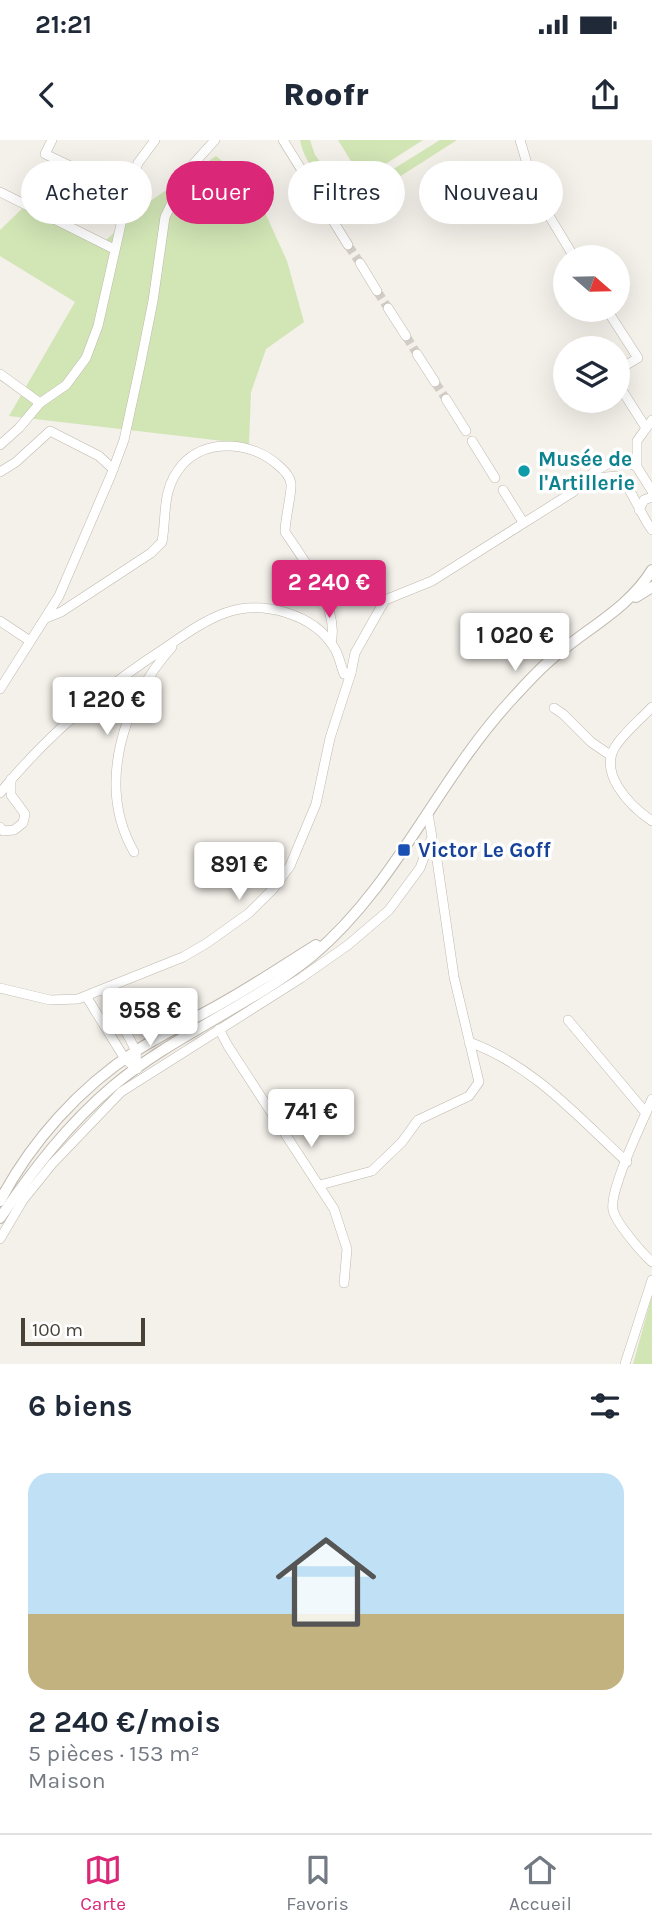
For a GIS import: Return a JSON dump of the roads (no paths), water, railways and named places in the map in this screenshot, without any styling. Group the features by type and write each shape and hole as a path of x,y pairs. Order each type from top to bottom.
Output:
{"street":[{"path":"52,140 46,155 59,161"},
{"path":"139,161 155,140"},
{"path":"0,689 64,586 113,469 124,440 140,366 165,218 188,170 215,140"},
{"path":"283,140 348,245"},
{"path":"520,140 536,194 567,245"},
{"path":"0,192 114,249"},
{"path":"0,445 19,428 40,402 66,385 86,358 97,326 120,224"},
{"path":"360,263 377,291"},
{"path":"388,308 406,336"},
{"path":"630,346 638,358 630,363"},
{"path":"417,354 435,382"},
{"path":"0,374 40,402"},
{"path":"630,399 649,424 637,441 636,467"},
{"path":"446,400 466,431"},
{"path":"0,472 16,462 50,431 99,456 113,469"},
{"path":"472,441 495,478"},
{"path":"45,619 69,607 151,554 162,542 163,512 172,482 180,467 192,455 216,447 232,446 252,448 267,455 285,471 291,483 285,532 312,572 319,588 333,627 331,643"},
{"path":"573,492 595,471 611,462 624,460 636,467 649,487"},
{"path":"0,988 50,1000 86,996 173,962 207,943 249,913 279,882 290,866 316,804 330,738 355,653 385,600 432,581 594,478 618,476 652,530"},
{"path":"503,490 523,522"},
{"path":"639,510 644,499 652,497"},
{"path":"627,601 652,570"},
{"path":"0,1218 36,1168 81,1116 114,1085 281,979 314,954 381,882 454,773 512,700 553,657 627,601 652,587"},
{"path":"0,793 54,733 97,696 180,638 226,613 268,608 304,620 331,643 344,674 351,673"},
{"path":"0,621 30,641"},
{"path":"134,852 122,831 117,813 118,752 140,692 163,657 180,638"},
{"path":"652,707 610,755 613,776 621,792 634,809 652,821"},
{"path":"554,708 591,742 610,755"},
{"path":"641,719 652,725"},
{"path":"0,827 3,831 14,830 23,823 25,814 10,795 11,779"},
{"path":"0,1239 23,1200 52,1164 121,1092 301,978 348,945 389,910 420,868 432,836 428,814"},
{"path":"320,1185 372,1171 401,1142 418,1120 469,1096 479,1082 453,977 437,860 429,845"},
{"path":"0,1201 21,1166 65,1110 98,1079 136,1051 232,998 336,932"},
{"path":"104,990 136,1051 137,1069"},
{"path":"86,996 125,1059 137,1069"},
{"path":"568,1020 646,1113"},
{"path":"219,1029 334,1209 347,1249 344,1283"},
{"path":"469,1042 495,1051 536,1079 627,1162"},
{"path":"652,1099 614,1193 613,1211 618,1221 652,1262"},
{"path":"625,1364 652,1280"}],"tunnel":[{"path":"348,245 360,263"},
{"path":"377,291 388,308"},
{"path":"406,336 417,354"},
{"path":"435,382 446,399"}],"place":[{"name":"Musée de l'Artillerie","path":"524,471"},
{"name":"Victor Le Goff","path":"404,850"}]}
